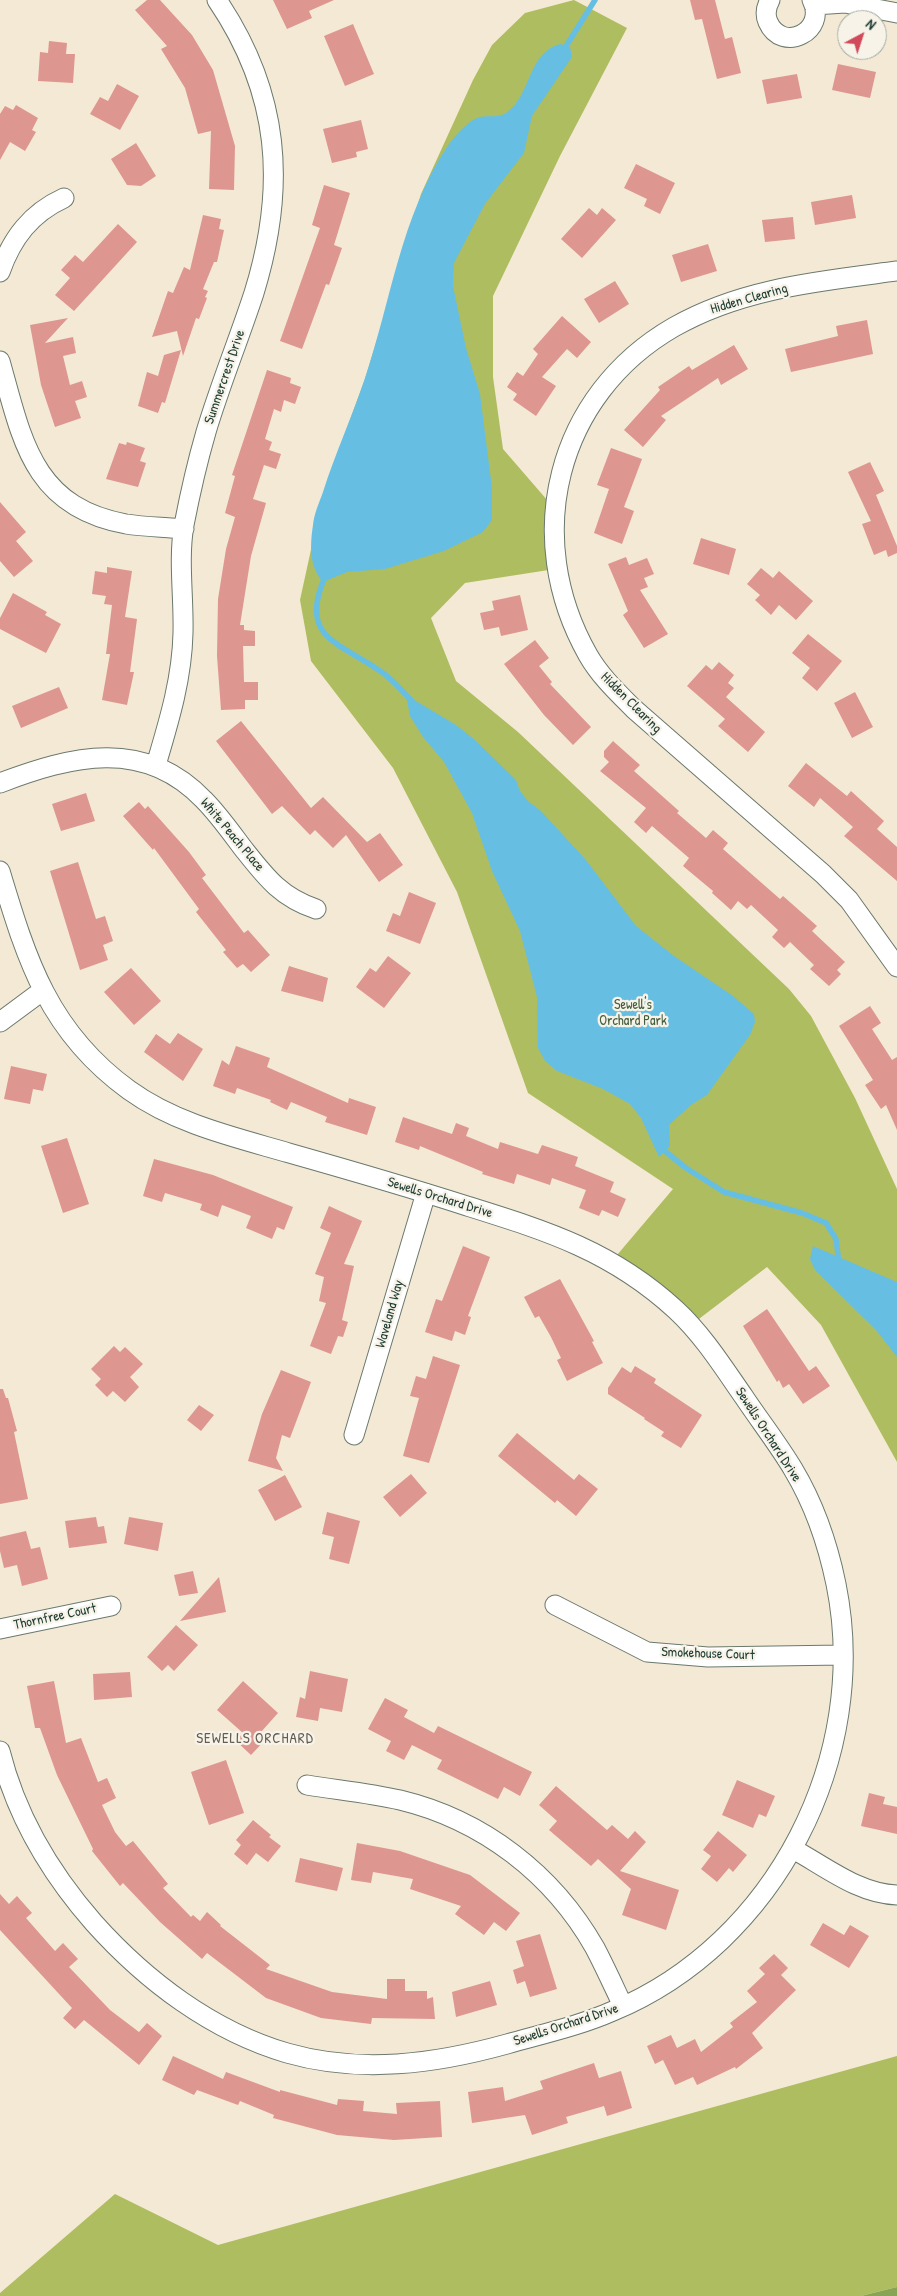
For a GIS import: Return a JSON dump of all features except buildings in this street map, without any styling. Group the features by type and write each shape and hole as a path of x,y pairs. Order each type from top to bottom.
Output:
{"street":[{"name":"Summercrest Drive","path":"156,765 176,696 181,666 184,529 195,472 206,431 254,291 271,210 272,129 264,94 251,57 237,30 217,0"},
{"path":"770,0 766,11 770,27 781,36 789,38 805,34 811,28 815,20 813,2 845,3 897,13"},
{"path":"0,272 13,243 24,227 46,206 64,198"},
{"name":"Hidden Clearing","path":"897,271 782,288 744,298 695,316 648,344 622,366 601,390 582,418 569,447 559,479 552,535 555,569 563,599 588,655 605,681 634,710 823,874 849,900 897,966"},
{"path":"0,361 23,440 34,465 45,480 80,508 102,517 126,524 184,529"},
{"name":"White Peach Place","path":"0,783 42,767 96,756 124,758 156,765 203,799 280,891 298,903 316,909"},
{"name":"Sewells Orchard Drive","path":"0,871 26,952 42,991 64,1025 93,1058 126,1088 178,1119 426,1193 576,1242 644,1283 678,1311 708,1344 794,1470 810,1503 827,1549 837,1589 842,1655 841,1693 830,1763 815,1803 794,1849 756,1902 733,1930 697,1961 654,1990 623,2006 565,2028 486,2050 412,2064 369,2065 327,2062 288,2053 247,2038 201,2014 163,1987 118,1949 82,1909 52,1868 24,1818 0,1751"},
{"path":"0,1022 42,991"},
{"name":"Waveland Way","path":"354,1435 426,1193"},
{"name":"Smokehouse Court","path":"555,1605 647,1652 708,1657 842,1655"},
{"name":"Thornfree Court","path":"0,1629 111,1606"},
{"path":"307,1785 400,1800 464,1822 498,1841 557,1894 594,1947 623,2006"},
{"path":"794,1849 861,1888 879,1894 897,1895"}],"green space":[{"name":"Sewell's Orchard Park","path":"574,0 627,28 560,156 493,296 493,377 503,449 554,508 555,569 465,583 431,618 456,681 518,732 789,989 811,1016 855,1098 897,1189 897,1462 821,1325 767,1267 691,1325 612,1261 673,1189 528,1093 457,892 393,768 311,661 300,600 324,490 365,379 421,194 473,80 492,45 525,13"},
{"path":"897,2056 897,2287 861,2296 0,2296 0,2293 115,2194 218,2245"},
{"path":"897,2287 897,2296 861,2296"}],"water":[{"path":"560,44 570,47 572,57 532,116 524,153 485,204 454,263 453,286 466,348 480,394 492,488 492,520 483,532 444,551 385,569 347,572 323,582 315,569 312,555 311,540 314,517 365,378 398,260 418,201 431,174 457,134 475,119 506,113 521,96 541,56 549,49"},
{"path":"406,695 456,725 475,740 516,780 520,791 528,801 541,811 586,860 636,926 674,956 733,996 754,1014 755,1022 750,1035 707,1095 691,1105 669,1125 670,1146 659,1157 641,1118 630,1104 603,1089 557,1071 545,1061 538,1048 537,997 520,931 492,871 472,813 444,762 423,737 410,716"},
{"path":"813,1246 897,1282 897,1357 876,1330 815,1270 810,1259"}],"waterway":[{"path":"563,51 595,0"},
{"path":"325,577 318,598 316,614 320,627 339,646 387,676 411,700"},
{"path":"663,1146 666,1152 686,1168 724,1192 802,1213 826,1223 836,1239 839,1263"}],"district":[{"name":"SEWELLS ORCHARD","path":"255,1739"}]}
